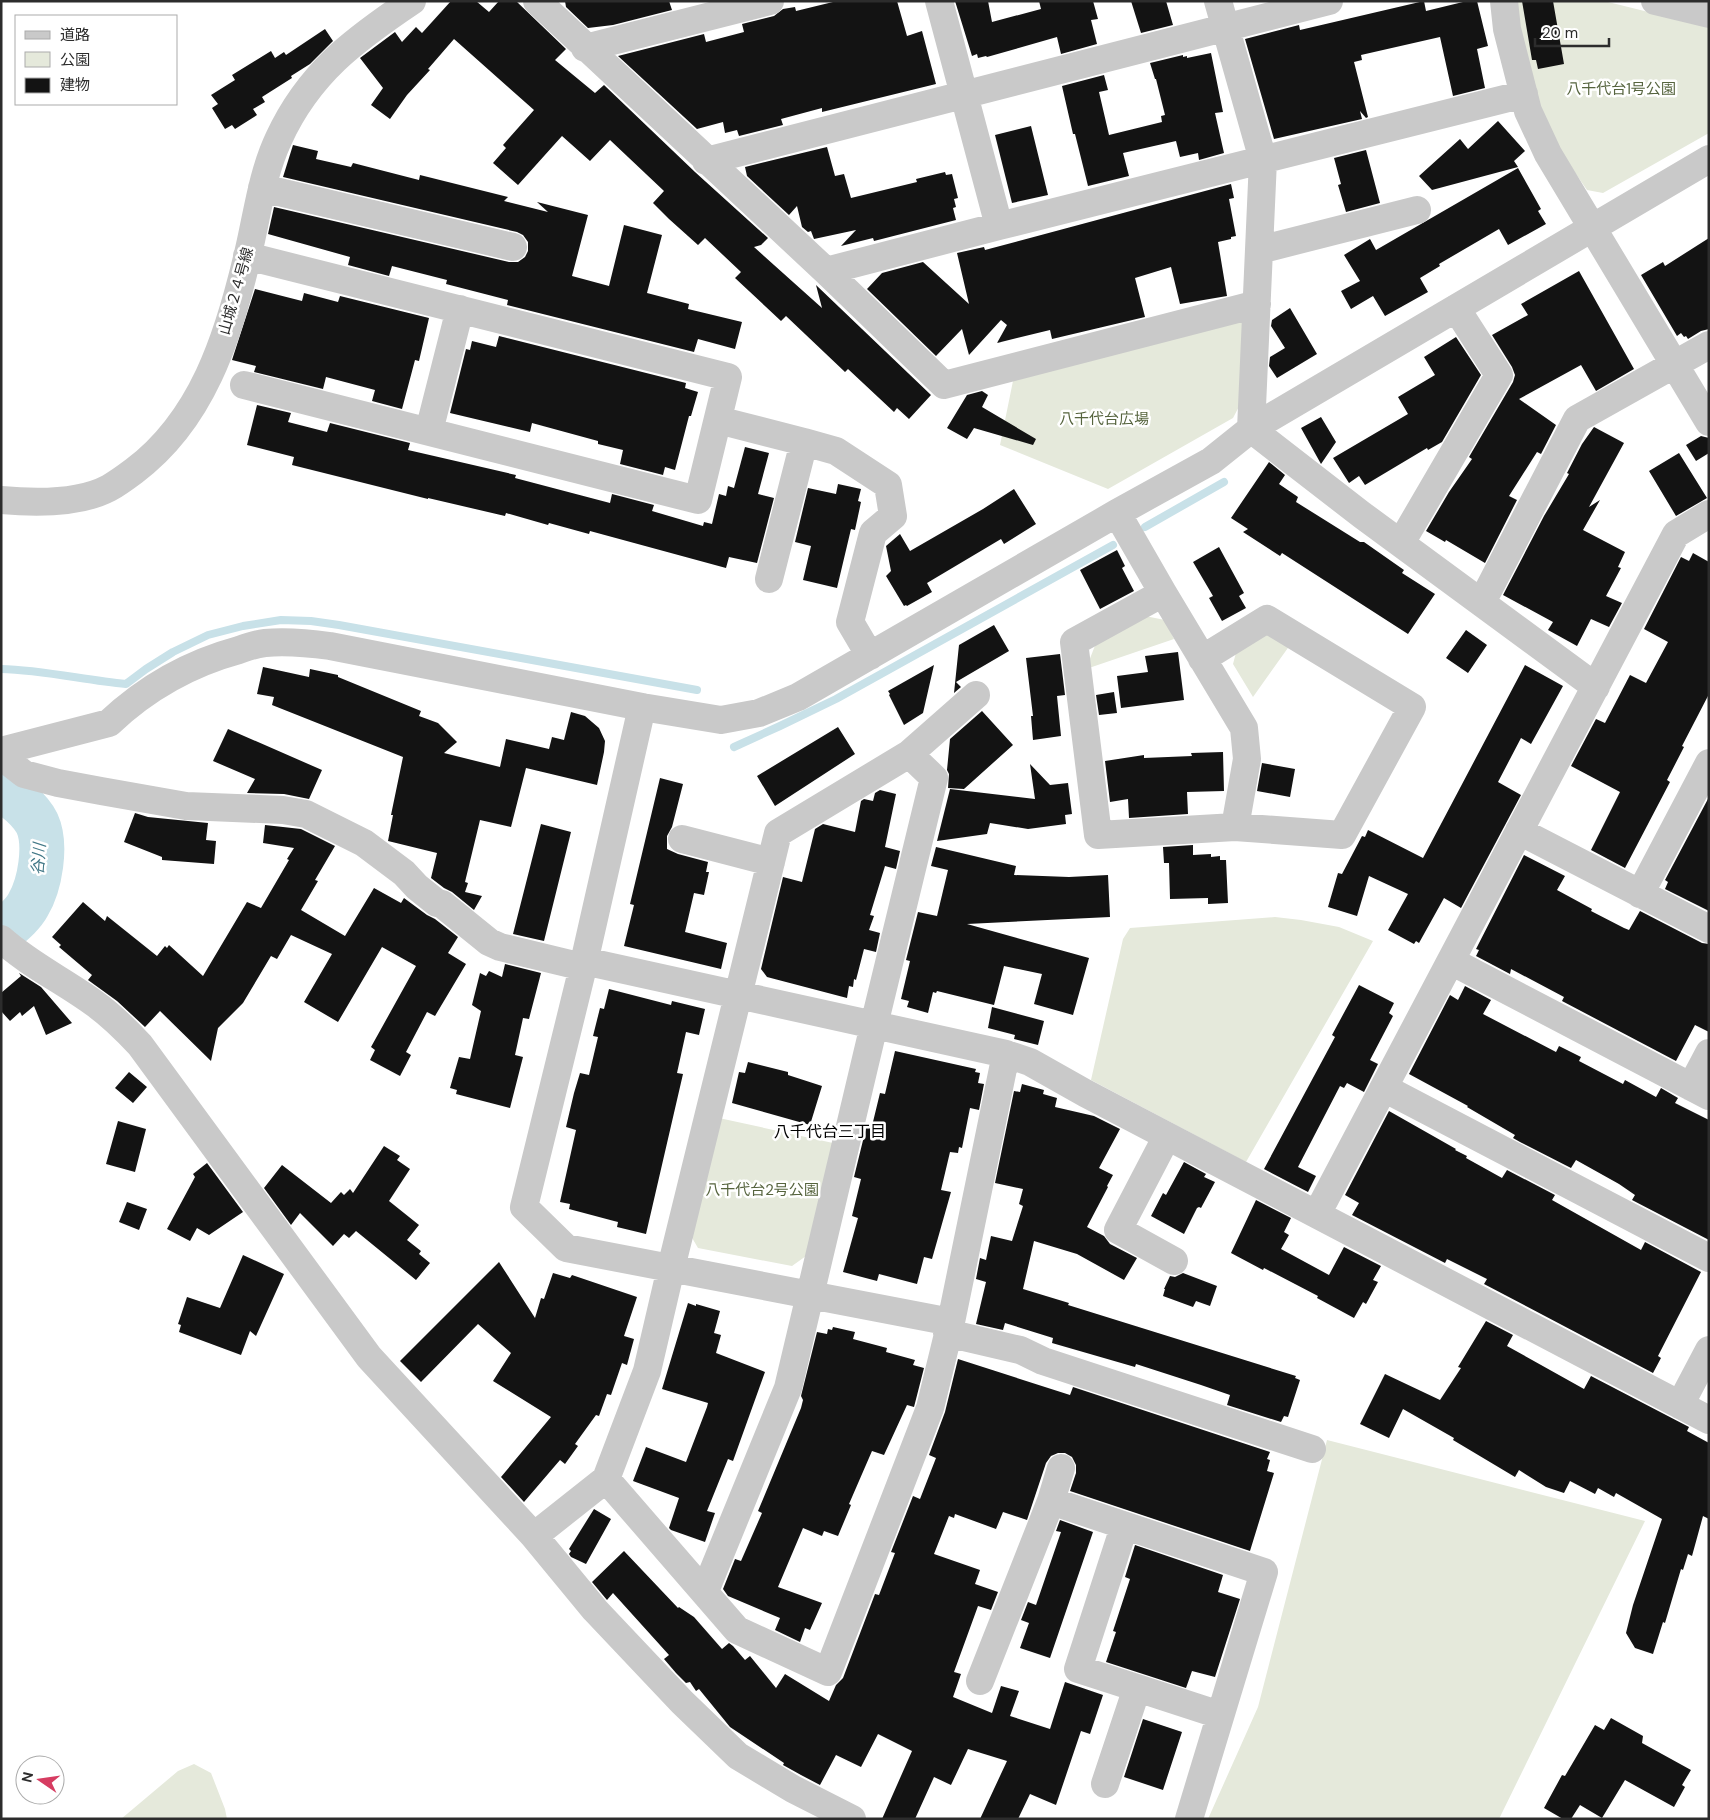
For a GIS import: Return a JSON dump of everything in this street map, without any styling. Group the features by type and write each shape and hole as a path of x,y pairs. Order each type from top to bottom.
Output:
{"street":[{"name":"山城２４号線","path":"1,500 33,502 90,495 109,488 121,480 149,460 168,441 190,412 215,360 236,299 248,256 268,166 291,114 308,89 336,56 412,1"},
{"path":"537,1 944,385 1257,304"},
{"path":"585,48 770,1"},
{"path":"940,1 999,226"},
{"path":"1218,1 1263,160 1250,430"},
{"path":"706,161 1329,1"},
{"path":"1504,1 1507,29 1528,111 1548,154 1709,422"},
{"path":"1655,1 1709,14"},
{"path":"826,272 999,226 1524,94"},
{"path":"1,751 109,722 121,711 165,680 219,655 262,643 305,642 330,646 642,707 721,720 759,713 798,697 1211,461 1250,430 1709,159"},
{"path":"262,188 513,247"},
{"path":"1259,250 1417,210"},
{"path":"244,385 698,500 728,378 248,256"},
{"path":"1401,543 1499,374 1456,308"},
{"path":"429,431 460,309"},
{"path":"1482,602 1577,419 1709,345"},
{"path":"718,420 836,451 888,485 893,516 873,533 850,622 870,656"},
{"path":"1250,430 1596,687"},
{"path":"769,579 804,442"},
{"path":"1117,513 1162,594 1244,728 1247,759 1236,827"},
{"path":"1317,1214 1676,534 1709,514"},
{"path":"1162,594 1074,642 1098,836 1236,827 1342,834 1412,707 1268,619 1202,659"},
{"path":"534,1536 606,1479 647,1371 670,1268 778,833 909,754 976,695"},
{"path":"642,707 584,964 524,1207 566,1248 810,1294 949,1327 1020,1350 1044,1361 1312,1449"},
{"path":"705,1591 788,1388 934,778 909,754"},
{"path":"1,756 24,774 67,785 186,806 282,810 306,814 364,843 404,873 417,887 437,903 442,904 489,942 500,947 874,1024 1006,1054 1030,1062 1167,1136 1709,1420"},
{"path":"1640,894 1709,763"},
{"path":"1519,832 1709,929"},
{"path":"682,839 771,862"},
{"path":"10,947 95,1003 140,1045 369,1357 534,1536 594,1610 682,1702 738,1756 793,1789 852,1819"},
{"path":"1451,961 1700,1091 1709,1053"},
{"path":"606,1479 737,1630 828,1672 930,1408 949,1327 1006,1054"},
{"path":"1384,1088 1709,1258"},
{"path":"1167,1136 1118,1230 1174,1261"},
{"path":"1680,1405 1709,1350"},
{"path":"980,1681 1051,1501 1061,1468"},
{"path":"1051,1501 1124,1527 1264,1572 1189,1819"},
{"path":"1124,1527 1078,1670 1220,1715"},
{"path":"1105,1784 1137,1688"}],"green space":[{"name":"八千代台1号公園","path":"1516,1 1604,1 1709,27 1709,133 1603,193 1587,190 1556,145 1540,106 1518,24"},
{"name":"八千代台広場","path":"1242,319 1243,399 1233,418 1108,489 1000,445 1014,376"},
{"path":"1145,616 1165,620 1174,639 1089,668 1089,661 1096,643"},
{"path":"1259,632 1278,635 1290,645 1253,697 1233,664 1238,645"},
{"path":"1275,917 1339,927 1373,941 1246,1162 1091,1080 1123,939 1130,928"},
{"name":"八千代台2号公園","path":"719,1118 833,1143 806,1256 792,1266 698,1248 691,1236"},
{"path":"1327,1440 1645,1521 1499,1819 1208,1819 1258,1707"},
{"path":"194,1764 211,1773 227,1819 121,1819 178,1771"}],"building":[{"path":"451,1 476,1 489,12 499,1 516,1 566,49 555,60 595,93 604,85 695,172 768,238 761,245 754,247 822,308 816,285 931,395 909,419 897,408 894,412 848,369 845,372 786,316 781,321 735,278 741,272 705,238 698,245 669,219 653,203 664,191 610,140 590,161 562,136 518,185 493,163 506,148 503,145 534,110 454,39 428,69 430,70 407,95 390,119 371,105 383,88 360,58 395,32 402,42 416,27 422,33"},
{"path":"565,1 669,1 672,10 613,25 588,28 566,7"},
{"path":"837,1 897,1 907,36 922,31 936,84 822,112 822,108 781,119 783,125 739,136 737,130 725,133 723,122 697,129 618,56 704,34 706,42 744,32 742,24 774,16 783,9 795,7 796,11"},
{"path":"955,1 988,1 992,22 1041,9 1039,1 1093,1 1098,19 1091,20 1097,44 1061,54 1057,37 978,58 977,54 972,56"},
{"path":"1131,1 1166,1 1173,25 1141,33"},
{"path":"1424,1 1426,11 1467,1 1477,1 1488,46 1477,49 1485,88 1453,96 1440,37 1361,55 1362,60 1354,62 1368,117 1366,118 1360,111 1362,119 1274,139 1245,39 1299,25 1300,30"},
{"path":"1522,1 1553,1 1564,64 1538,69 1536,60 1532,60"},
{"path":"325,29 333,41 310,64 262,97 265,102 253,109 257,115 235,129 232,125 225,129 212,108 218,104 211,95 235,80 232,75 271,51 275,58 284,52 286,55"},
{"path":"1211,53 1223,112 1215,113 1224,153 1199,160 1198,153 1180,157 1176,141 1123,153 1129,176 1088,186 1062,86 1104,75 1108,90 1099,92 1109,135 1162,122 1161,116 1165,115 1150,63 1183,55 1183,57 1187,56 1187,58"},
{"path":"1498,121 1525,151 1514,161 1518,167 1432,190 1419,176 1460,139 1468,149"},
{"path":"1031,126 1048,195 1012,203 995,135"},
{"path":"293,145 318,151 316,159 351,167 353,163 419,180 420,175 508,197 504,201 548,212 537,202 588,215 572,276 609,286 624,225 662,235 647,293 689,304 688,309 742,322 735,349 698,339 694,352 507,305 508,300 446,284 447,280 392,266 389,276 348,265 350,257 268,234 274,207 509,262 518,262 525,257 528,251 528,242 523,235 517,232 283,177"},
{"path":"827,147 835,176 844,174 851,198 917,182 916,179 945,172 946,175 952,174 958,198 954,199 956,207 953,208 956,220 874,241 873,238 841,246 856,230 814,239 811,231 808,232 802,227 797,206 789,215 747,176 745,167"},
{"path":"1366,150 1380,203 1346,212 1338,185 1341,184 1334,158"},
{"path":"1518,168 1541,209 1538,211 1546,224 1508,245 1499,229 1439,264 1440,266 1420,278 1428,292 1385,316 1373,296 1351,309 1341,291 1360,281 1344,255 1370,239 1376,250"},
{"path":"1231,184 1234,198 1229,199 1236,236 1218,242 1227,296 1180,304 1171,267 1135,278 1145,317 1052,339 1050,330 997,343 1007,325 1001,320 969,355 962,329 936,356 867,289 882,273 923,262 969,304 957,253 984,247 985,250"},
{"path":"1709,238 1709,329 1701,331 1688,339 1681,333 1677,336 1641,275 1663,262 1665,266"},
{"path":"1579,271 1634,369 1596,391 1581,365 1519,399 1556,425 1541,454 1537,452 1509,496 1517,500 1485,563 1446,540 1445,542 1426,531 1449,492 1472,459 1469,457 1513,382 1515,375 1512,367 1492,335 1528,315 1521,304"},
{"path":"255,289 302,301 304,293 338,302 340,296 429,318 419,361 415,360 402,409 372,401 375,390 326,377 323,389 254,372 256,366 232,360"},
{"path":"1290,308 1317,354 1277,378 1269,366 1270,357 1285,348 1271,326 1272,320"},
{"path":"499,336 686,383 685,388 698,392 691,416 689,416 675,470 665,467 663,475 620,464 623,450 598,444 598,441 532,423 530,432 450,413 466,349 470,350 472,341 496,347"},
{"path":"1456,337 1481,375 1442,442 1428,450 1427,448 1365,485 1359,476 1349,483 1333,458 1408,414 1398,397 1435,375 1424,357"},
{"path":"982,391 988,395 982,407 1036,439 1033,445 974,428 967,439 947,428 967,395"},
{"path":"257,405 291,413 288,422 327,432 330,423 410,443 408,450 516,475 515,478 610,503 612,494 654,505 652,511 703,526 704,522 712,524 719,494 726,496 728,486 734,488 745,447 769,453 758,494 774,498 757,563 729,557 726,568 590,531 589,534 506,513 505,516 428,499 292,465 294,457 247,445"},
{"path":"1321,417 1336,442 1321,464 1301,428"},
{"path":"1594,427 1624,443 1589,507 1600,500 1583,530 1625,552 1618,567 1621,568 1606,596 1622,603 1609,627 1591,619 1577,646 1548,630 1553,622 1503,595 1544,516 1569,474 1567,473 1582,444"},
{"path":"1701,436 1709,438 1709,453 1696,461 1686,445"},
{"path":"1679,453 1707,498 1676,516 1649,471"},
{"path":"1269,462 1285,475 1279,484 1298,497 1296,502 1360,542 1364,542 1404,570 1402,573 1435,594 1408,634 1282,553 1280,556 1243,532 1248,529 1231,518"},
{"path":"838,484 861,489 858,501 861,502 855,530 851,529 837,588 803,580 811,546 795,542 808,488 836,494"},
{"path":"1014,489 1036,524 1004,544 1001,539 927,583 932,592 904,606 886,576 891,571 886,546 900,534 910,551"},
{"path":"1219,547 1244,593 1239,596 1246,608 1222,621 1209,598 1213,596 1193,562"},
{"path":"1117,550 1125,566 1122,568 1134,591 1100,609 1080,570"},
{"path":"1693,553 1709,562 1709,694 1682,746 1684,747 1667,780 1670,782 1625,868 1591,850 1620,792 1571,766 1596,719 1605,723 1630,675 1646,683 1668,642 1644,629 1681,557 1689,561"},
{"path":"994,625 1009,651 956,682 961,687 954,693 959,645"},
{"path":"1466,630 1487,645 1468,673 1446,658"},
{"path":"1178,652 1184,700 1121,708 1117,676 1148,672 1145,656"},
{"path":"1060,654 1065,695 1057,696 1061,736 1033,740 1031,716 1033,716 1026,658"},
{"path":"934,665 923,713 904,725 888,691"},
{"path":"1525,665 1563,686 1531,744 1521,738 1498,782 1521,795 1461,908 1444,898 1419,943 1416,941 1414,944 1388,930 1408,894 1369,876 1357,916 1328,907 1338,873 1342,874 1362,836 1365,837 1368,830 1423,858"},
{"path":"263,667 309,677 310,669 338,675 338,677 421,711 419,716 438,723 457,742 444,753 500,767 506,739 549,749 552,737 564,740 571,712 585,716 599,728 605,741 597,785 526,768 511,827 480,820 465,882 468,883 465,892 482,896 474,910 431,878 437,853 388,841 393,815 391,815 403,757 272,705 274,697 257,694"},
{"path":"1114,692 1117,713 1099,715 1096,695"},
{"path":"982,711 1013,745 964,789 948,788 949,774 947,770 950,739"},
{"path":"838,727 855,754 775,806 757,776"},
{"path":"228,729 322,770 309,799 284,794 247,793 255,779 213,761"},
{"path":"1223,752 1224,791 1187,792 1188,814 1129,818 1128,799 1110,802 1105,761 1144,755 1144,758 1192,756 1191,753"},
{"path":"1262,763 1295,769 1290,797 1257,791"},
{"path":"1030,764 1050,785 1068,783 1072,814 1065,815 1066,824 1028,829 990,823 987,834 937,841 950,789 1035,799"},
{"path":"660,778 683,784 672,827 667,836 667,849 708,862 706,872 709,872 704,895 694,893 685,932 727,943 721,969 624,946 634,905 630,904"},
{"path":"880,790 896,794 885,847 900,851 896,869 885,866 870,915 874,916 869,930 880,933 876,952 864,949 856,980 854,979 853,987 849,986 847,998 767,977 761,969 783,877 802,882 815,829 823,824 855,832 861,801 864,799 873,801 875,793"},
{"path":"1709,797 1709,911 1665,889 1668,882 1665,880"},
{"path":"135,813 148,817 208,823 206,840 216,841 214,864 162,860 162,857 124,842"},
{"path":"541,824 571,832 544,941 513,934"},
{"path":"265,825 301,829 335,846 315,880 318,881 301,910 345,936 374,888 401,903 404,898 458,937 448,953 466,964 435,1016 427,1012 406,1052 411,1055 400,1076 370,1060 375,1050 371,1047 416,966 382,947 338,1022 304,1002 332,954 291,935 277,959 271,956 243,1003 218,1028 211,1061 160,1011 145,1027 117,1001 88,980 92,975 59,947 61,945 52,937 83,902 105,921 107,916 157,956 165,946 167,948 169,945 203,976 247,902 261,908 294,848 263,843"},
{"path":"1193,845 1193,855 1211,854 1211,857 1220,856 1220,860 1226,860 1228,903 1208,904 1208,898 1170,899 1169,863 1164,863 1163,847"},
{"path":"936,847 1016,866 1014,875 1069,877 1108,875 1110,917 967,924 1089,958 1073,1015 1034,1004 1042,974 1004,966 994,1005 937,991 936,993 933,992 928,1013 907,1007 909,1001 901,999 910,961 906,960 918,912 937,916 948,870 931,866"},
{"path":"1524,855 1565,876 1557,890 1624,928 1629,930 1640,911 1702,943 1709,944 1709,1032 1695,1025 1676,1061 1562,1001 1564,997 1511,969 1510,974 1476,956 1479,950 1476,949"},
{"path":"505,964 541,973 529,1019 523,1018 515,1055 523,1057 510,1108 456,1094 457,1090 450,1088 459,1057 470,1059 481,1011 472,1005 480,973 486,976 489,971 502,977"},
{"path":"19,973 41,987 72,1023 46,1035 34,1006 22,1016 20,1012 10,1021 1,1011 1,993 21,976"},
{"path":"1359,985 1394,1003 1389,1013 1393,1016 1370,1060 1378,1064 1364,1092 1347,1083 1344,1088 1340,1086 1298,1167 1316,1176 1308,1192 1264,1169 1335,1037 1332,1035"},
{"path":"1465,986 1491,1000 1483,1014 1556,1052 1559,1046 1581,1057 1579,1061 1623,1084 1625,1080 1656,1097 1661,1088 1678,1098 1675,1103 1709,1120 1709,1240 1632,1200 1635,1195 1576,1160 1571,1168 1520,1142 1513,1138 1515,1135 1468,1106 1409,1074 1450,995 1458,1000"},
{"path":"609,989 671,1005 672,1001 705,1009 699,1035 686,1032 677,1073 683,1074 646,1234 617,1227 618,1222 569,1209 570,1204 560,1202 576,1130 566,1127 580,1073 589,1075 598,1037 593,1036 600,1008 604,1009"},
{"path":"992,1007 1044,1021 1038,1045 1014,1039 1015,1035 988,1028"},
{"path":"895,1051 976,1069 975,1072 980,1073 978,1083 984,1084 979,1110 970,1108 962,1148 959,1147 958,1153 950,1152 941,1190 951,1192 932,1259 924,1257 917,1284 879,1274 877,1281 843,1272 858,1218 852,1216 861,1179 854,1177 867,1124 872,1126 880,1093 885,1094"},
{"path":"748,1062 788,1072 788,1075 822,1086 810,1125 732,1103 739,1072 745,1073"},
{"path":"129,1072 147,1087 133,1103 115,1088"},
{"path":"1022,1084 1044,1090 1043,1094 1057,1098 1055,1107 1094,1116 1120,1129 1099,1168 1113,1175 1087,1227 1104,1236 1110,1244 1137,1258 1124,1280 1077,1254 1034,1241 1023,1289 1069,1303 1068,1305 1296,1376 1295,1378 1300,1380 1288,1417 1284,1416 1281,1422 1227,1405 1230,1395 1136,1364 1135,1367 1052,1343 1053,1338 1005,1323 1003,1330 976,1324 986,1282 976,1279 980,1258 986,1260 991,1236 1012,1241 1023,1206 1019,1204 1023,1189 995,1183 1014,1091 1020,1092"},
{"path":"1389,1111 1502,1178 1507,1170 1555,1195 1552,1200 1641,1250 1645,1242 1701,1272 1658,1356 1661,1358 1653,1373 1484,1284 1487,1279 1447,1259 1445,1263 1352,1215 1359,1203 1345,1195"},
{"path":"118,1121 146,1129 135,1172 106,1164"},
{"path":"384,1146 400,1156 397,1160 410,1169 389,1201 419,1225 407,1240 421,1251 419,1254 430,1263 416,1280 356,1231 349,1238 344,1234 333,1246 300,1213 291,1225 264,1188 282,1165 331,1203 341,1192 344,1195 350,1189 353,1193"},
{"path":"1184,1162 1206,1174 1204,1177 1215,1182 1201,1208 1197,1208 1184,1234 1151,1216 1163,1193 1166,1195"},
{"path":"207,1163 243,1212 209,1235 197,1228 190,1241 167,1229 195,1177 193,1174"},
{"path":"1256,1200 1291,1218 1284,1232 1289,1235 1281,1249 1329,1275 1344,1247 1381,1266 1373,1280 1378,1282 1366,1304 1363,1302 1354,1318 1317,1298 1318,1296 1231,1253"},
{"path":"127,1202 147,1209 139,1230 119,1222"},
{"path":"243,1255 284,1274 256,1336 250,1331 241,1355 179,1332 181,1325 178,1324 187,1297 220,1308"},
{"path":"499,1262 535,1318 541,1298 544,1299 553,1273 570,1278 572,1275 637,1297 624,1336 634,1339 627,1365 622,1363 611,1395 607,1394 599,1416 596,1415 575,1444 578,1446 565,1464 560,1460 524,1502 501,1477 551,1417 493,1381 511,1353 478,1324 421,1382 400,1361"},
{"path":"1183,1273 1217,1286 1210,1306 1196,1301 1193,1307 1163,1296 1170,1276 1175,1277"},
{"path":"688,1303 720,1311 714,1333 721,1335 716,1353 765,1372 733,1461 728,1459 707,1511 715,1513 705,1542 669,1528 679,1498 633,1481 646,1447 686,1462 707,1407 708,1403 662,1389"},
{"path":"1486,1321 1513,1335 1507,1346 1584,1389 1591,1376 1689,1427 1687,1431 1709,1443 1709,1519 1703,1516 1692,1556 1688,1554 1683,1570 1681,1569 1665,1623 1663,1622 1653,1654 1635,1648 1626,1633 1633,1605 1662,1519 1616,1493 1614,1497 1598,1488 1595,1494 1570,1481 1564,1493 1546,1487 1519,1470 1515,1477 1453,1440 1454,1438 1403,1409 1389,1438 1360,1424 1385,1374 1440,1400 1461,1368 1458,1367"},
{"path":"833,1327 855,1332 853,1339 887,1348 886,1352 915,1360 913,1365 924,1368 914,1407 907,1405 884,1455 872,1451 849,1504 851,1505 838,1536 824,1531 822,1536 803,1528 778,1587 822,1603 810,1630 805,1628 800,1642 775,1630 780,1618 728,1596 723,1589 735,1559 741,1561 762,1513 758,1511 801,1408 803,1400 801,1396 817,1332 827,1334 828,1329 832,1330"},
{"path":"958,1359 1070,1395 1073,1387 1270,1452 1267,1459 1270,1460 1267,1471 1274,1473 1250,1551 1070,1491 1076,1473 1076,1465 1072,1457 1065,1453 1051,1456 1046,1463 1027,1520 1003,1512 996,1529 955,1514 954,1518 949,1516 934,1554 980,1570 975,1584 998,1592 991,1610 978,1606 954,1672 961,1674 953,1697 992,1713 1001,1686 1019,1691 1010,1716 1050,1729 1065,1682 1103,1695 1090,1734 1081,1731 1056,1805 1030,1794 1018,1819 980,1819 1007,1761 968,1749 951,1785 934,1777 915,1819 882,1819 912,1751 878,1734 861,1767 836,1755 820,1785 801,1775 783,1765 784,1763 730,1727 699,1689 696,1691 690,1682 686,1683 676,1673 664,1659 669,1655 613,1593 607,1600 592,1582 624,1551 678,1608 694,1617 722,1649 729,1643 745,1660 750,1656 776,1688 785,1674 829,1701 836,1685 843,1678 875,1594 879,1595 895,1553 891,1552 913,1496 920,1499 936,1458 929,1455 945,1412"},
{"path":"594,1509 611,1519 586,1564 571,1557 569,1549"},
{"path":"1060,1520 1093,1532 1050,1658 1020,1648 1029,1623 1021,1620 1028,1602 1036,1605 1061,1532 1056,1531"},
{"path":"1135,1545 1223,1575 1218,1592 1240,1599 1215,1677 1192,1671 1186,1688 1106,1662 1116,1632 1113,1631 1130,1579 1125,1577"},
{"path":"1611,1718 1643,1736 1642,1743 1691,1770 1682,1785 1685,1787 1674,1807 1625,1780 1602,1818 1580,1805 1571,1819 1563,1819 1544,1808 1562,1775 1565,1776 1595,1725 1604,1730"},
{"path":"1143,1719 1182,1732 1163,1790 1124,1777"}],"waterway":[{"path":"1145,527 1224,482"},
{"path":"734,747 836,699 1113,545"},
{"path":"1,669 32,671 126,684 173,652 208,635 243,626 281,620 311,621 339,625 697,690"},
{"name":"谷川","path":"1,789 21,804 34,818 42,842 41,865 32,897 19,917 1,933"}],"district":[{"name":"八千代台三丁目","path":"830,1131"}]}
